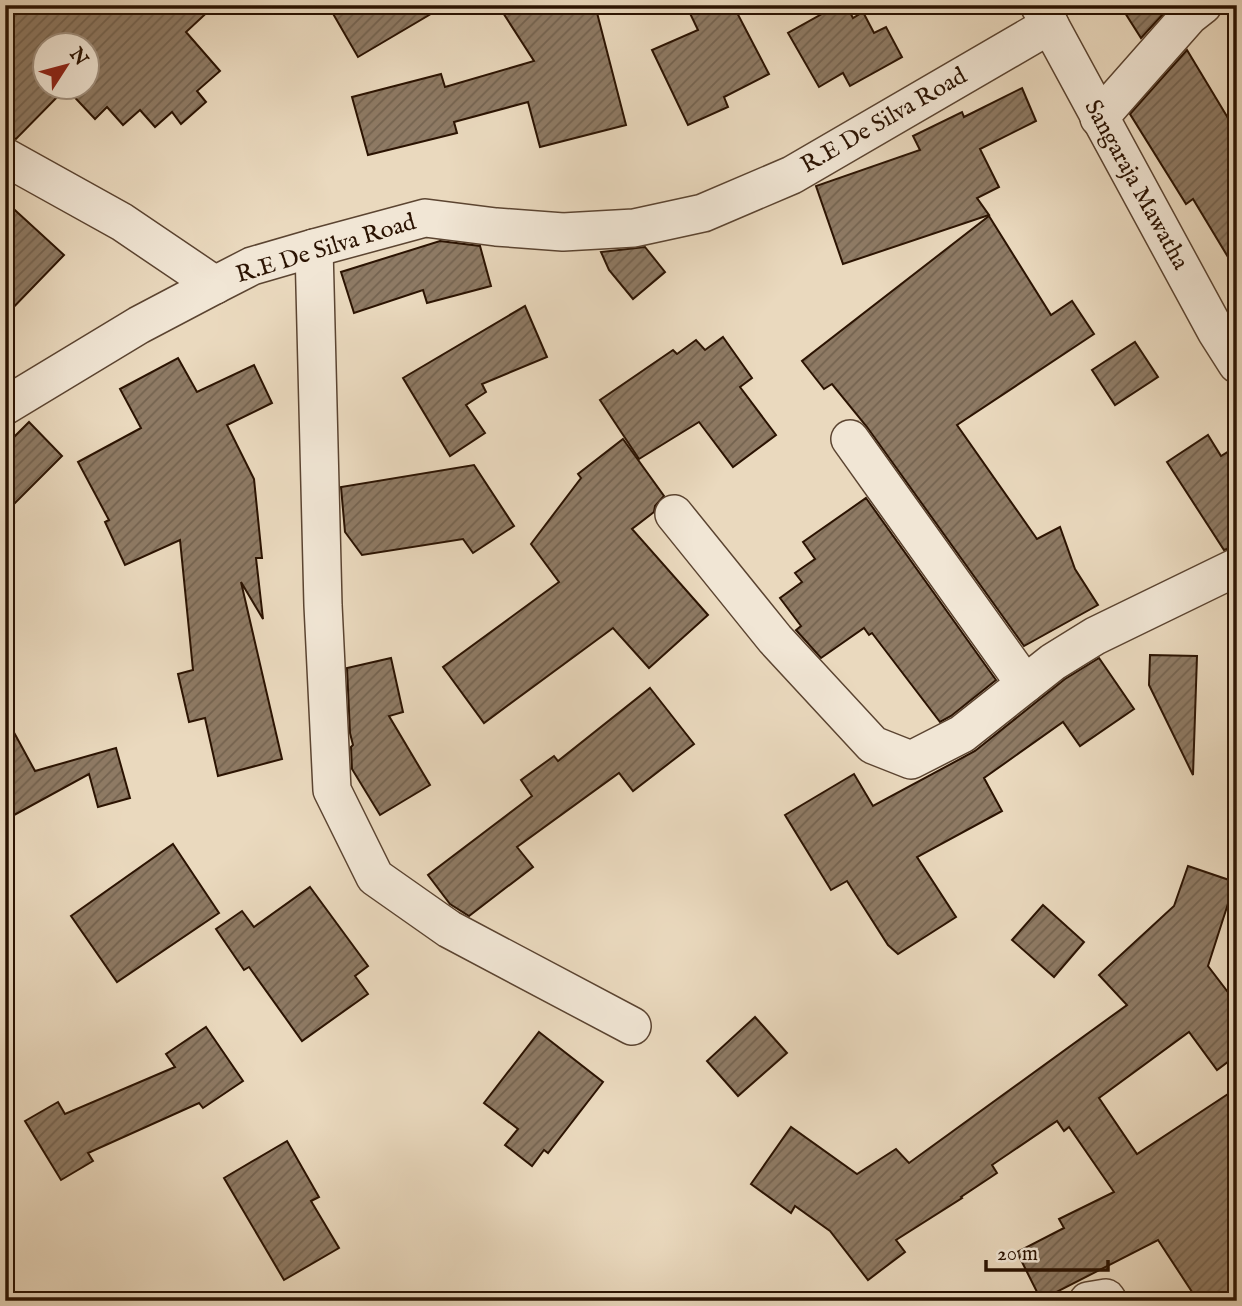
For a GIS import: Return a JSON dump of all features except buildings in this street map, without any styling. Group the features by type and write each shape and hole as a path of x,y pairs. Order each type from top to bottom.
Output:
{"street":[{"path":"1099,118 1189,16 1203,5"},
{"name":"Sangaraja Mawatha","path":"1044,15 1099,118 1226,326 1237,364"},
{"name":"R.E De Silva Road","path":"5,405 139,325 252,266 314,248 425,218 563,232 634,228 703,214 792,174 1044,15"},
{"path":"5,157 122,222 215,285"},
{"path":"314,248 323,605 332,790 375,877 449,929 632,1027"},
{"path":"850,439 1025,684"},
{"path":"674,514 775,639 873,745 911,760 962,734 1054,662 1095,636 1237,567"},
{"path":"1088,1301 1106,1298 1108,1301"}]}
